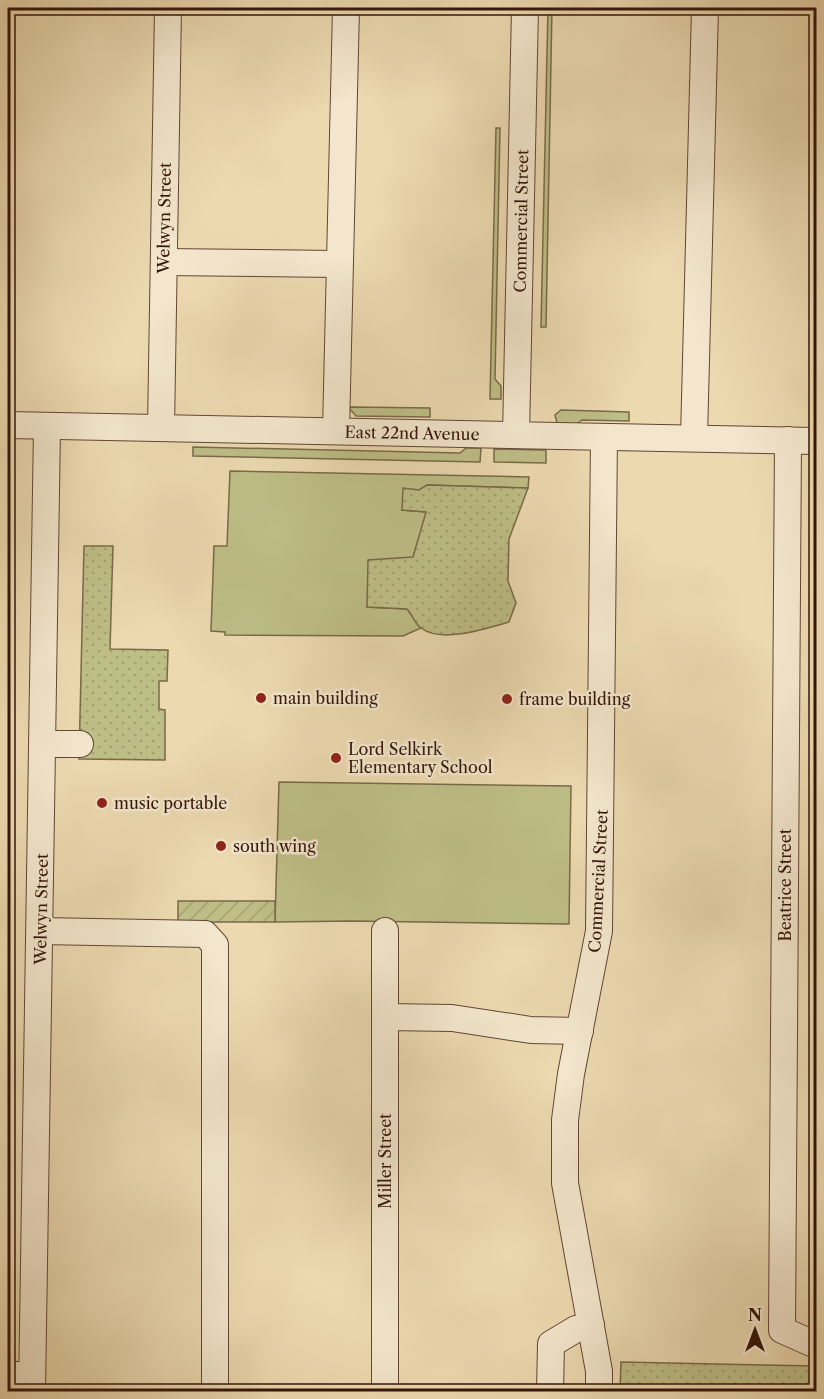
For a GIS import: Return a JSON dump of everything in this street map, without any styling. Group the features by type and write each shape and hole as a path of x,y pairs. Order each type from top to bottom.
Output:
{"street":[{"name":"Welwyn Street","path":"162,428 168,8"},
{"path":"336,431 346,8"},
{"name":"Commercial Street","path":"516,435 525,8"},
{"path":"694,438 705,8"},
{"path":"164,262 339,264"},
{"name":"East 22nd Avenue","path":"8,425 816,441"},
{"name":"Welwyn Street","path":"24,1380 40,931 47,426"},
{"name":"Commercial Street","path":"599,1392 599,1371 566,1184 565,1120 599,931 604,437"},
{"name":"Beatrice Street","path":"788,440 782,1330 816,1344"},
{"path":"43,744 80,744"},
{"path":"40,931 205,934 215,945 215,1392"},
{"name":"Miller Street","path":"385,1392 386,931"},
{"path":"385,1017 452,1018 531,1030 580,1031"},
{"path":"550,1392 551,1344 576,1329 591,1325"}],"green space":[{"path":"548,8 552,8 546,327 541,327"},
{"path":"496,128 500,128 495,379 501,386 501,399 490,399"},
{"path":"349,408 430,408 430,417 356,416"},
{"path":"561,410 629,412 629,421 582,420 575,425 558,427 555,415"},
{"path":"193,447 460,453 466,448 481,448 480,462 193,456"},
{"path":"494,449 546,450 546,463 494,462"},
{"path":"230,471 529,477 528,488 428,485 419,490 402,510 427,512 413,557 367,607 407,609 421,628 403,636 225,635 225,632 211,631 214,546 227,546"},
{"path":"427,485 528,488 509,539 508,581 516,603 509,622 477,631 441,635 421,628 407,609 367,607 368,560 413,557 426,512 402,510 403,488 419,490"},
{"path":"84,546 113,546 110,649 168,650 167,681 159,681 159,709 165,710 165,760 79,759"},
{"path":"279,782 571,786 569,924 275,922"},
{"path":"178,901 275,901 275,922 178,922"},
{"path":"621,1362 816,1366 816,1391 620,1391"}],"place":[{"name":"main building","path":"261,698"},
{"name":"frame building","path":"507,699"},
{"name":"Lord Selkirk Elementary School","path":"336,758"},
{"name":"music portable","path":"102,803"},
{"name":"south wing","path":"221,846"}]}
